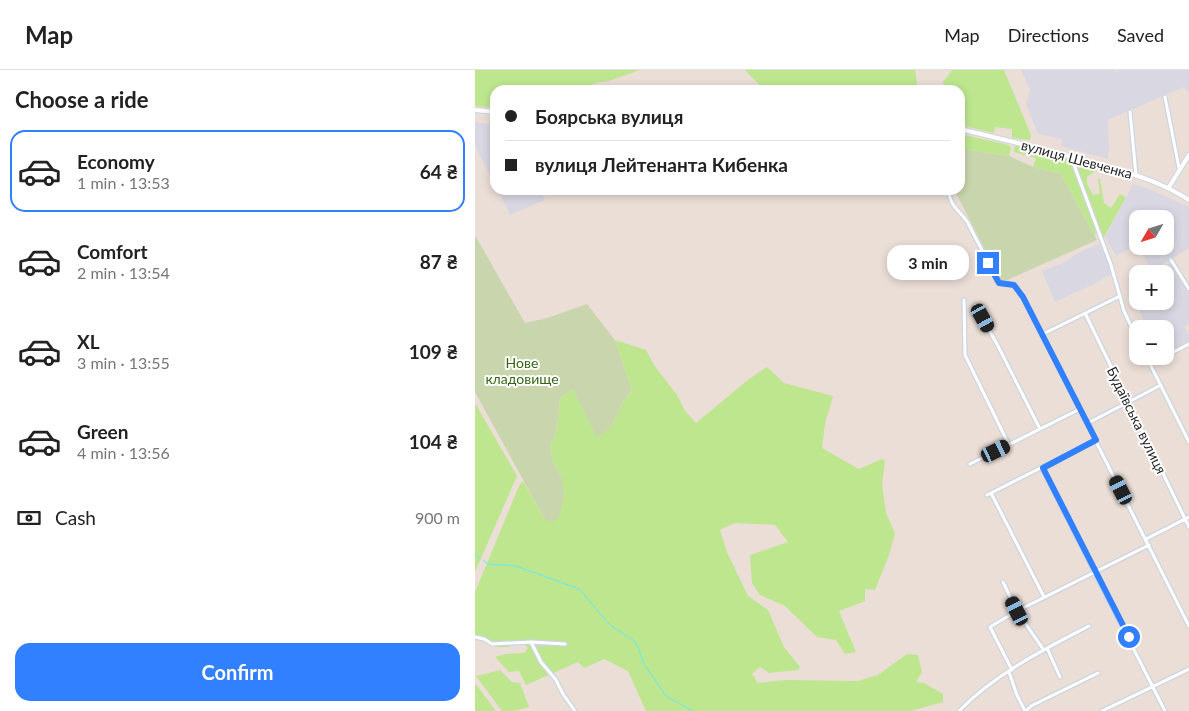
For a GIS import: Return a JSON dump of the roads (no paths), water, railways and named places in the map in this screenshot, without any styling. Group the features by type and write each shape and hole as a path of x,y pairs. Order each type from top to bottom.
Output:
{"street":[{"path":"1165,97 1179,168"},
{"path":"475,110 490,112"},
{"path":"1130,112 1135,175"},
{"name":"вулиця Шевченка","path":"965,130 1074,157 1135,175 1169,187 1189,200"},
{"path":"1169,187 1179,168 1189,155"},
{"path":"1074,157 1074,165 1111,265 1123,311 1129,323"},
{"path":"949,195 957,212 967,221 999,283 1014,285 1043,334 1189,626"},
{"path":"1171,260 1189,289"},
{"path":"1043,334 1120,296"},
{"path":"964,300 965,355 1009,445"},
{"path":"975,305 1040,430"},
{"name":"Будаївська вулиця","path":"1085,313 1127,403 1187,518 1189,527"},
{"path":"1174,352 1189,344"},
{"path":"1150,365 1189,442"},
{"path":"1088,423 1161,386"},
{"path":"970,464 1081,409"},
{"path":"1044,597 989,494 1096,440"},
{"path":"1043,468 1165,711"},
{"path":"1146,540 1187,518"},
{"path":"1098,673 1031,706 1026,711 1017,695 1011,671 990,627 1095,570 1149,545"},
{"path":"1003,582 1017,611 1045,649 1060,676"},
{"path":"959,711 1001,676 1045,649 1089,626"},
{"path":"475,637 484,639 492,644 531,642 565,644"},
{"path":"531,642 541,662 556,680 575,711"},
{"path":"1102,711 1189,669"}],"waterway":[{"path":"475,554 480,558"},
{"path":"483,560 488,564 516,566 579,589 610,625 636,642 644,664 666,696 693,711"}],"park label":[{"name":"Нове кладовище","path":"522,370"}]}
